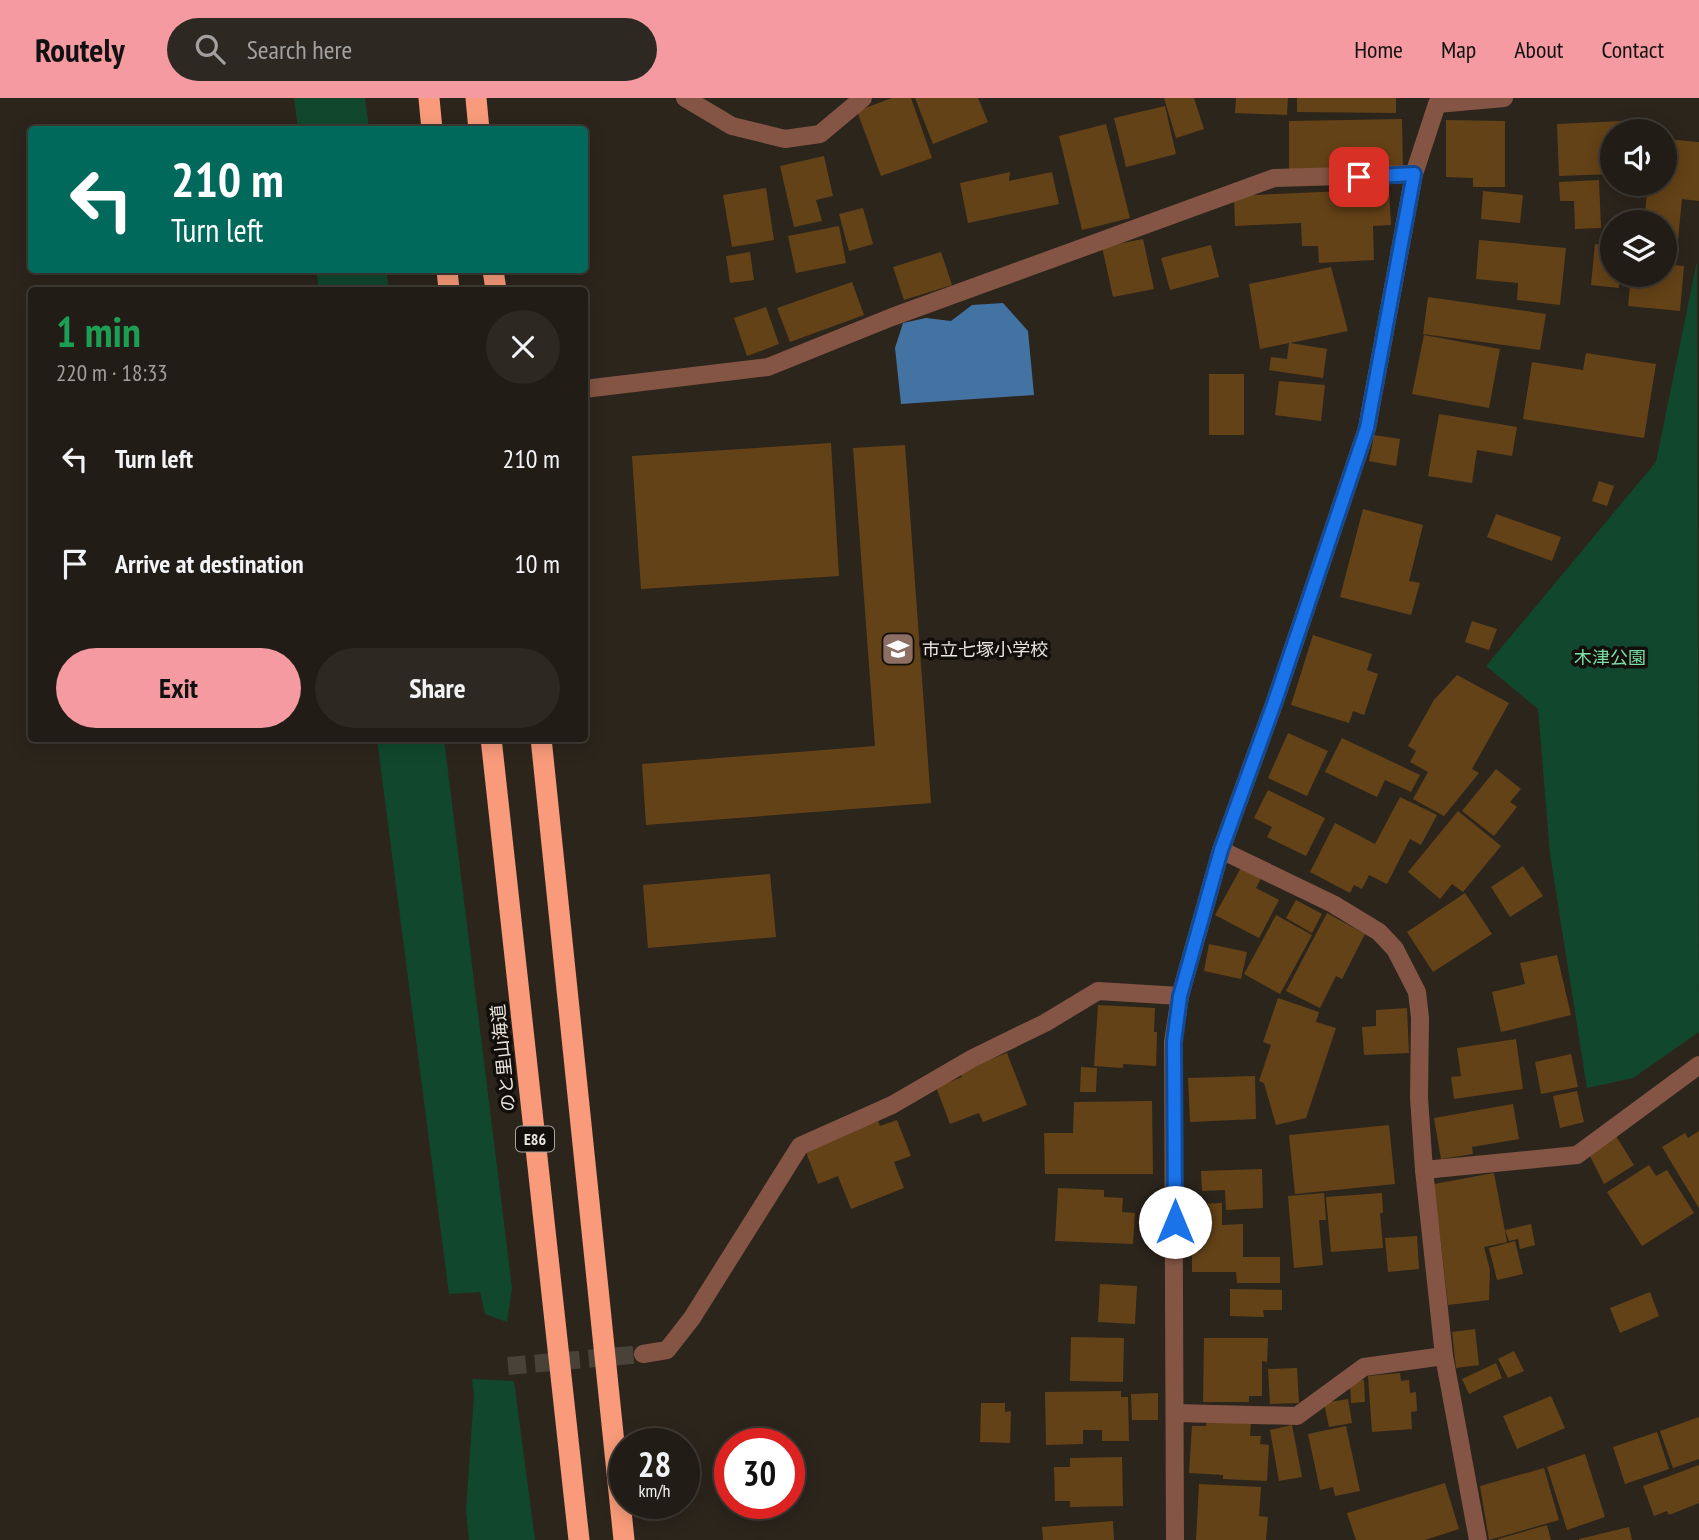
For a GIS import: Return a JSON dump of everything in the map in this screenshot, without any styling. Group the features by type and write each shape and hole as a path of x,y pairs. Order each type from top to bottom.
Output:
{"highway":[{"path":"429,98 432,126"},
{"path":"476,98 479,126"},
{"name":"のと里山海道","path":"491,742 579,1540"},
{"path":"541,742 624,1540"}],"street":[{"path":"685,98 732,126 785,139 820,134 863,98"},
{"path":"1175,1540 1174,1042 1180,996 1221,850 1275,701 1367,428 1414,174 1437,101 1504,98"},
{"path":"588,389 768,367 891,317 1274,178 1414,174"},
{"path":"1221,850 1353,915 1379,932 1395,948 1417,992 1420,1018 1419,1098 1424,1170 1444,1356 1478,1540"},
{"path":"643,1354 667,1350 692,1318 800,1146 892,1105 973,1058 1045,1023 1098,991 1180,996"},
{"path":"1424,1170 1577,1155 1699,1065"},
{"path":"1176,1413 1297,1416 1364,1367 1444,1356"}],"green space":[{"path":"294,98 365,98 369,126 298,126"},
{"name":"木津公園","path":"1697,261 1699,1032 1633,1078 1587,1088 1550,854 1538,709 1486,666 1656,462"},
{"path":"316,273 386,273 389,287 319,287"},
{"path":"377,742 444,742 512,1288 507,1322 485,1314 480,1292 449,1294"},
{"path":"472,1379 514,1381 535,1540 469,1540 466,1510 474,1395"}],"water":[{"path":"1003,303 1028,331 1034,395 901,404 895,348 903,323 926,318 951,321 972,305"}],"building":[{"path":"892,98 911,98 932,158 881,176 857,111"},
{"path":"915,98 978,98 988,122 933,144"},
{"path":"1164,98 1194,98 1204,129 1176,138"},
{"path":"1236,98 1288,98 1287,115 1235,113"},
{"path":"1297,98 1396,98 1396,113 1297,112"},
{"path":"1165,106 1176,154 1126,167 1114,118"},
{"path":"1402,119 1403,171 1289,172 1289,121"},
{"path":"1446,120 1505,121 1505,187 1473,187 1473,178 1446,177"},
{"path":"1600,122 1600,174 1559,176 1557,124"},
{"path":"1106,124 1130,218 1082,230 1059,136"},
{"path":"1677,140 1699,142 1699,201 1682,199 1678,240 1677,210 1645,210 1647,196 1677,196"},
{"path":"824,156 833,196 816,200 822,221 794,227 780,166"},
{"path":"1010,172 1009,181 1052,172 1059,204 968,223 960,183"},
{"path":"1599,180 1600,228 1575,229 1574,201 1560,201 1559,182"},
{"path":"766,188 774,240 732,247 723,195"},
{"path":"1389,189 1391,225 1373,226 1374,260 1319,263 1318,246 1302,246 1301,223 1235,226 1234,196"},
{"path":"1483,191 1523,195 1520,223 1481,219"},
{"path":"863,208 873,244 849,251 839,214"},
{"path":"839,226 846,263 796,273 788,236"},
{"path":"1143,239 1154,289 1113,297 1102,247"},
{"path":"1479,240 1566,248 1560,305 1517,300 1518,283 1476,279"},
{"path":"1595,244 1600,245 1600,286 1591,285"},
{"path":"1211,245 1219,277 1170,290 1161,258"},
{"path":"750,252 754,280 730,283 726,256"},
{"path":"941,252 952,285 904,300 893,267"},
{"path":"1677,265 1684,266 1680,311 1628,306 1630,287 1677,287"},
{"path":"1331,267 1348,331 1290,343 1327,349 1323,378 1269,370 1271,357 1287,359 1289,343 1260,349 1249,284"},
{"path":"852,282 864,315 790,342 777,308"},
{"path":"1428,297 1546,314 1540,350 1423,334"},
{"path":"766,307 779,344 747,356 734,318"},
{"path":"1424,335 1500,349 1489,408 1412,394"},
{"path":"1586,353 1656,364 1644,438 1523,419 1532,362 1583,370"},
{"path":"1209,374 1244,374 1244,435 1209,435"},
{"path":"1279,381 1325,385 1321,421 1275,415"},
{"path":"1439,414 1517,427 1512,456 1477,450 1472,483 1428,476"},
{"path":"1374,435 1400,439 1396,466 1369,461"},
{"path":"831,443 839,576 641,589 632,456"},
{"path":"905,445 931,803 646,825 642,764 875,746 853,448"},
{"path":"1599,481 1614,486 1607,506 1592,501"},
{"path":"1363,509 1423,525 1409,581 1420,583 1411,615 1340,597"},
{"path":"1496,514 1561,537 1552,561 1487,537"},
{"path":"1472,621 1497,629 1489,650 1465,642"},
{"path":"1313,635 1372,654 1367,670 1378,674 1364,715 1353,711 1349,723 1291,705"},
{"path":"1457,675 1509,703 1472,769 1479,773 1444,816 1413,799 1428,772 1410,762 1416,751 1408,746 1434,700"},
{"path":"1288,733 1328,751 1307,796 1268,778"},
{"path":"1342,738 1420,775 1411,792 1385,780 1377,797 1325,772"},
{"path":"1496,769 1521,789 1510,802 1517,807 1494,836 1462,811"},
{"path":"1268,790 1325,818 1306,856 1267,837 1272,827 1254,818"},
{"path":"1400,797 1437,815 1421,845 1410,839 1387,884 1369,875 1362,889 1354,885 1350,893 1310,872 1335,823 1375,844"},
{"path":"1458,811 1501,846 1463,892 1452,884 1440,899 1408,872"},
{"path":"1243,864 1263,875 1256,888 1279,900 1259,938 1215,915"},
{"path":"1523,866 1543,896 1510,917 1491,887"},
{"path":"770,874 776,937 648,948 643,885"},
{"path":"1465,893 1492,934 1433,972 1407,932"},
{"path":"1296,900 1322,914 1312,933 1286,918"},
{"path":"1327,913 1365,934 1342,979 1336,976 1320,1008 1286,991"},
{"path":"1276,915 1312,935 1280,994 1244,974"},
{"path":"1209,944 1247,952 1241,979 1204,971"},
{"path":"1557,955 1571,1015 1501,1032 1492,992 1525,984 1520,963"},
{"path":"1278,998 1319,1012 1316,1022 1336,1028 1306,1118 1276,1125 1264,1083 1259,1081 1271,1045 1263,1042"},
{"path":"1098,1005 1155,1008 1156,1066 1094,1066"},
{"path":"1407,1008 1409,1053 1364,1055 1362,1027 1376,1026 1376,1010"},
{"path":"1516,1039 1523,1089 1454,1099 1451,1077 1461,1076 1457,1048"},
{"path":"1007,1053 1027,1105 983,1122 979,1113 950,1124 936,1087 962,1077 960,1071"},
{"path":"1571,1054 1578,1087 1541,1094 1535,1062"},
{"path":"1081,1067 1097,1068 1096,1092 1080,1092"},
{"path":"1255,1076 1256,1119 1190,1122 1188,1078"},
{"path":"1577,1091 1584,1122 1560,1128 1553,1096"},
{"path":"1152,1101 1153,1174 1045,1174 1044,1133 1073,1133 1074,1102"},
{"path":"1513,1104 1519,1139 1472,1147 1473,1154 1441,1159 1434,1118"},
{"path":"897,1120 911,1156 894,1162 904,1188 851,1209 838,1176 818,1184 805,1149 878,1121 880,1126"},
{"path":"1389,1125 1395,1184 1295,1194 1289,1135"},
{"path":"1699,1131 1699,1208 1662,1147 1685,1133 1688,1138"},
{"path":"1616,1136 1634,1165 1604,1184 1590,1156"},
{"path":"1649,1165 1656,1176 1667,1170 1694,1213 1642,1246 1607,1192"},
{"path":"1262,1169 1263,1208 1226,1210 1225,1190 1202,1191 1201,1171"},
{"path":"1494,1173 1507,1242 1484,1247 1490,1270 1489,1300 1448,1305 1434,1184"},
{"path":"1058,1188 1104,1190 1104,1197 1123,1198 1122,1212 1135,1213 1133,1244 1055,1241"},
{"path":"1324,1193 1326,1220 1319,1220 1323,1265 1294,1268 1288,1196"},
{"path":"1382,1193 1383,1213 1380,1213 1383,1248 1331,1252 1326,1197"},
{"path":"1222,1203 1222,1225 1243,1224 1243,1257 1280,1257 1280,1283 1237,1283 1236,1272 1192,1272 1192,1204"},
{"path":"1531,1224 1535,1245 1520,1249 1518,1239 1509,1241 1505,1230"},
{"path":"1417,1236 1419,1269 1388,1272 1385,1238"},
{"path":"1515,1241 1523,1274 1497,1280 1489,1248"},
{"path":"1100,1284 1137,1286 1135,1324 1098,1322"},
{"path":"1230,1289 1282,1290 1282,1310 1263,1310 1264,1317 1230,1316"},
{"path":"1650,1292 1659,1316 1620,1333 1610,1308"},
{"path":"1475,1329 1479,1365 1456,1368 1452,1332"},
{"path":"1071,1337 1124,1338 1123,1382 1070,1381"},
{"path":"1204,1338 1268,1338 1267,1362 1262,1361 1262,1396 1249,1396 1249,1402 1203,1402"},
{"path":"1514,1351 1524,1371 1508,1378 1498,1359"},
{"path":"1496,1363 1502,1378 1469,1394 1462,1379"},
{"path":"1297,1368 1299,1403 1270,1404 1268,1369"},
{"path":"1400,1373 1401,1381 1409,1380 1410,1393 1416,1392 1417,1411 1411,1412 1412,1429 1372,1432 1368,1376"},
{"path":"1364,1380 1365,1402 1351,1403 1350,1381"},
{"path":"1121,1391 1121,1397 1128,1397 1129,1441 1102,1441 1102,1430 1083,1430 1083,1444 1046,1445 1045,1392"},
{"path":"1158,1393 1158,1420 1132,1420 1131,1394"},
{"path":"1551,1396 1565,1428 1517,1449 1503,1416"},
{"path":"1348,1399 1352,1423 1329,1427 1324,1403"},
{"path":"981,1403 1005,1403 1005,1412 1011,1411 1010,1443 980,1442"},
{"path":"1699,1417 1699,1459 1673,1468 1660,1431"},
{"path":"1207,1419 1251,1422 1250,1436 1261,1436 1260,1444 1269,1445 1267,1481 1223,1479 1223,1475 1189,1473 1192,1426 1206,1426"},
{"path":"1292,1425 1302,1477 1279,1481 1270,1430"},
{"path":"1346,1426 1360,1491 1335,1496 1333,1487 1320,1490 1308,1434"},
{"path":"1657,1432 1669,1469 1625,1484 1613,1447"},
{"path":"1585,1454 1605,1517 1567,1530 1547,1467"},
{"path":"1122,1457 1123,1506 1070,1507 1070,1501 1055,1501 1054,1467 1070,1467 1070,1458"},
{"path":"1699,1465 1699,1503 1669,1515 1667,1511 1654,1516 1643,1486"},
{"path":"1544,1468 1559,1520 1489,1540 1480,1486"},
{"path":"1445,1483 1459,1529 1425,1540 1356,1540 1347,1513"},
{"path":"1199,1484 1261,1487 1259,1516 1268,1517 1266,1540 1196,1540"},
{"path":"1113,1521 1114,1540 1043,1540 1042,1527"},
{"path":"1547,1525 1551,1540 1498,1540 1498,1539"},
{"path":"1629,1527 1632,1540 1579,1540 1579,1539"}],"tunnel":[{"path":"508,1366 643,1354"}],"place":[{"name":"市立七塚小学校","path":"898,649"}],"route":[{"path":"1175,1222 1174,1042 1180,996 1221,850 1275,701 1367,428 1414,174 1359,177"}]}
